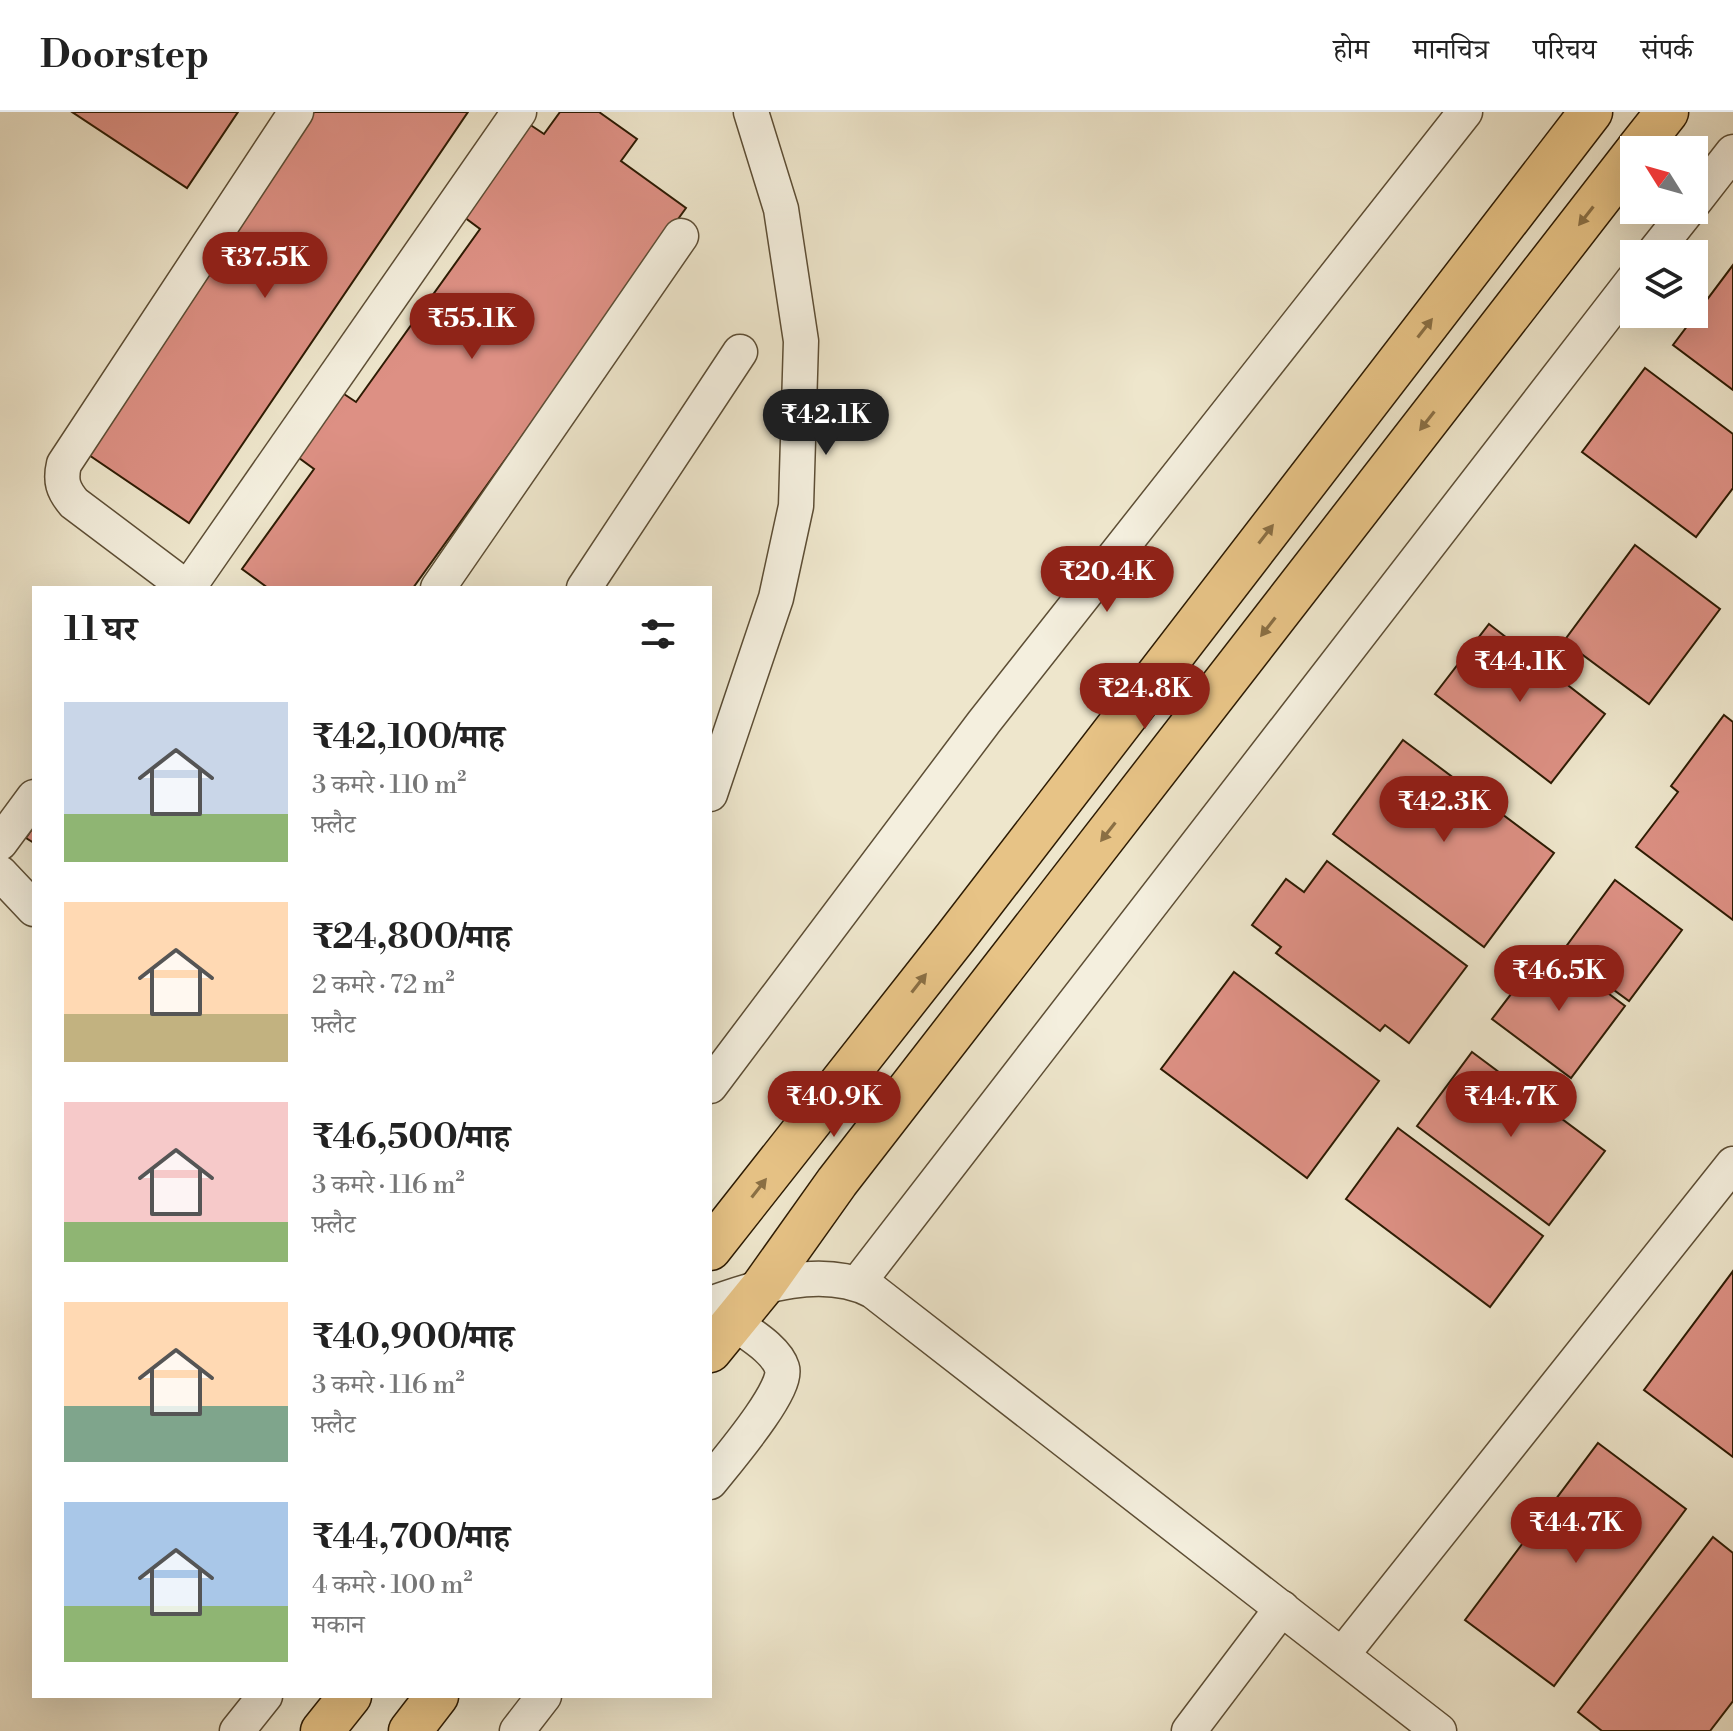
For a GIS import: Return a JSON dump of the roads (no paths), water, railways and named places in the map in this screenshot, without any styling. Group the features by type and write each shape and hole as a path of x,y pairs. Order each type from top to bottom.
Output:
{"main road":[{"path":"712,1247 1591,112"},
{"path":"1648,136 1667,112"},
{"path":"718,1326 763,1286 837,1182 1620,173"},
{"path":"791,1148 837,1182"},
{"path":"322,1731 348,1698"},
{"path":"410,1731 435,1698"}],"street":[{"path":"184,586 74,503 63,486 61,477 64,464 296,112"},
{"path":"188,586 519,112"},
{"path":"712,788 776,598 796,506 801,341 781,209 751,112"},
{"path":"712,1083 984,722 1465,112"},
{"path":"1708,184 1733,152"},
{"path":"1664,240 1677,224"},
{"path":"439,586 681,236"},
{"path":"858,1283 1620,297"},
{"path":"585,586 740,352"},
{"path":"0,843 32,800"},
{"path":"0,873 32,907"},
{"path":"1342,1655 1733,1164"},
{"path":"763,1286 818,1279 858,1283 888,1301 1439,1731"},
{"path":"712,1479 766,1409 784,1378 774,1354 718,1326"},
{"path":"1189,1731 1282,1608"},
{"path":"237,1731 263,1698"},
{"path":"517,1731 542,1698"}]}
